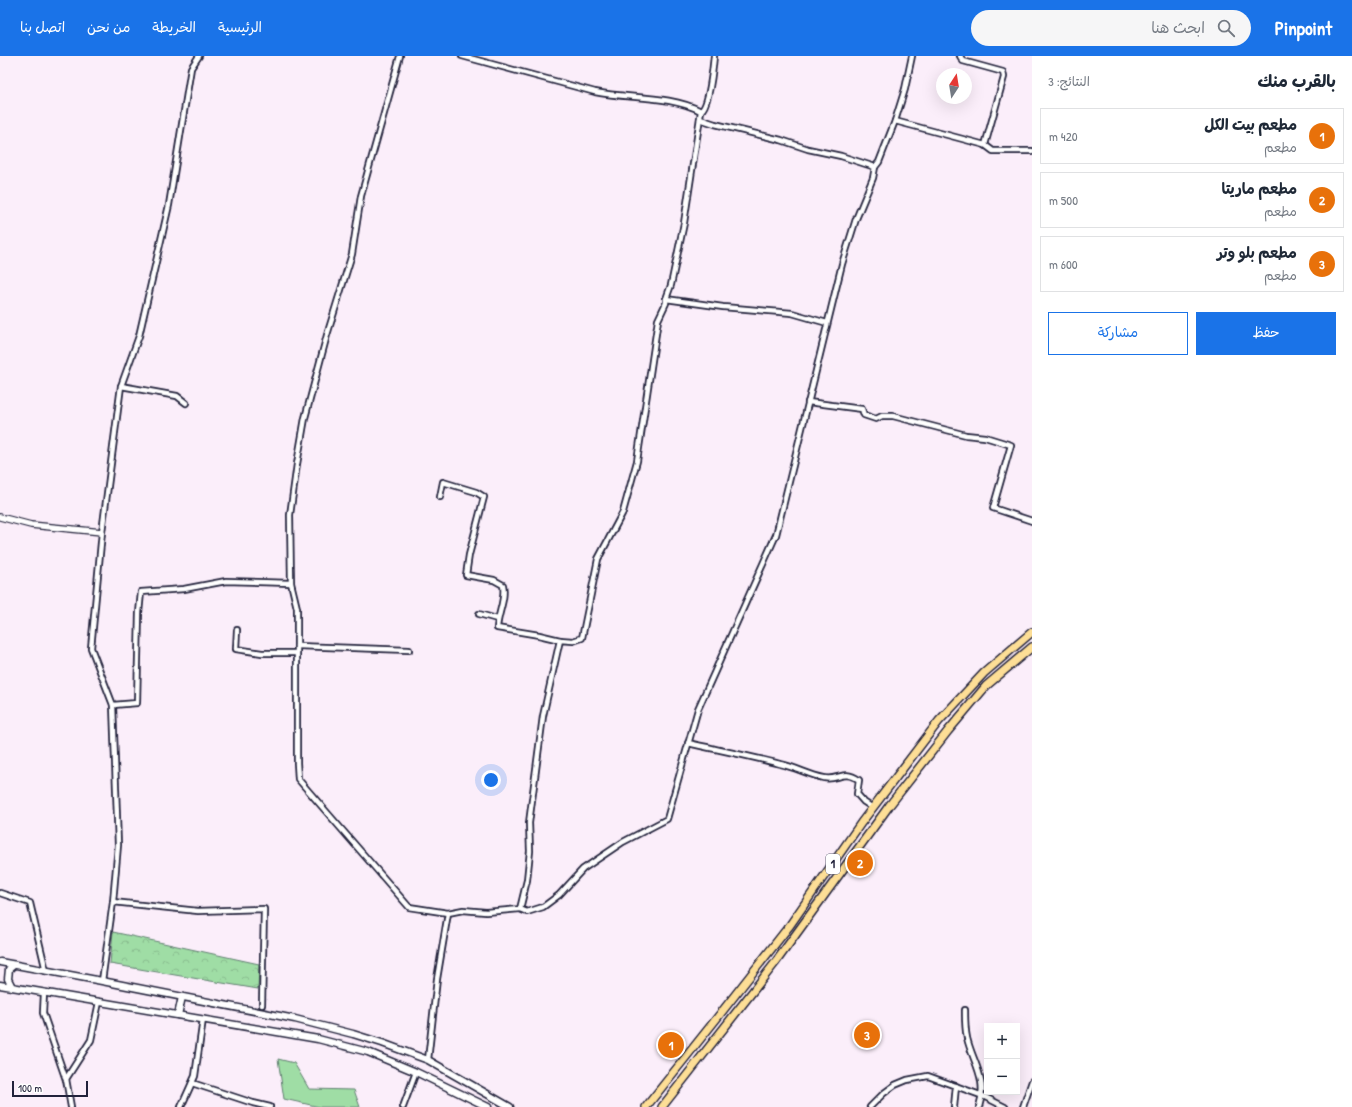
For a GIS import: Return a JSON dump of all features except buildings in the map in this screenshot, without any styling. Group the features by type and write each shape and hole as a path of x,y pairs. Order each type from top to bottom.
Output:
{"main road":[{"name":"1","path":"646,1107 790,925 861,823 938,721 984,674 1032,632"},
{"name":"1","path":"662,1107 775,963 913,775 948,731 986,686 1032,647"},
{"path":"925,739 935,749"},
{"path":"861,823 872,831"},
{"path":"0,962 295,1019 382,1043 428,1060 510,1107"},
{"path":"12,987 8,979 8,974 9,969 14,965"},
{"path":"0,985 318,1039 368,1052 416,1072 488,1107"},
{"path":"178,1015 182,997"},
{"path":"717,1018 726,1026"}],"street":[{"path":"102,981 113,902 118,845 113,705 91,648 102,532 121,386 140,336 169,205 191,68 199,56"},
{"path":"400,56 361,196 352,254 327,335 304,418 290,515 292,583 297,608 297,763 298,779 409,907 448,913 464,910 486,912 520,909 527,912 543,907 559,895 583,869 624,842 667,819 698,709 776,535 842,264 852,231 873,178 875,167 879,162 895,121 905,89 912,56"},
{"path":"462,56 595,92 664,101 690,106 701,111"},
{"path":"440,497 443,482 476,492 484,497 469,555 466,576 494,580 503,585 504,592 497,619 497,628 560,640 573,641 582,638 598,559 624,512 637,461 658,320 666,303 671,285 684,223 701,111 704,109 706,101 714,56"},
{"path":"960,56 963,61 1003,72 1004,77 985,145"},
{"path":"700,119 781,140 808,150 841,156 875,167"},
{"path":"895,121 985,145 993,151 1032,151"},
{"path":"666,299 723,307 792,313 827,324"},
{"path":"121,386 136,390 178,396 186,403"},
{"path":"808,402 862,409 864,415 876,419 882,416 893,416 966,435 985,436 1012,446 993,508 1032,521"},
{"path":"0,517 31,525 102,532"},
{"path":"113,705 137,703 139,613 141,592 184,589 226,581 292,583"},
{"path":"478,614 497,619"},
{"path":"237,630 236,649 262,653 297,653"},
{"path":"520,909 527,880 530,851 529,823 543,716 560,640"},
{"path":"297,646 409,650"},
{"path":"688,743 782,764 822,778 827,779 844,775 853,776 859,780 857,794 872,808"},
{"path":"0,894 30,903 46,971"},
{"path":"113,902 198,911 264,909 262,1005"},
{"path":"428,1060 437,979 448,913"},
{"path":"44,993 43,1013 66,1082 71,1107"},
{"path":"66,1082 66,1079 91,1040 99,1002"},
{"path":"965,1010 967,1038 979,1070 983,1096 979,1107"},
{"path":"181,1107 194,1076 203,1019"},
{"path":"403,1107 416,1072"},
{"path":"870,1107 884,1093 895,1085 907,1080 928,1076 983,1096 1005,1107"},
{"path":"1023,1107 1032,1081"},
{"path":"192,1083 253,1104 270,1107"},
{"path":"954,1107 956,1086"}],"green space":[{"path":"113,932 259,964 258,989 110,964"},
{"path":"278,1059 294,1063 309,1089 354,1090 360,1107 320,1107 284,1099"}],"place":[{"name":"مطعم ماريتا","path":"860,863"},
{"name":"مطعم بلو وتر","path":"867,1035"},
{"name":"مطعم بيت الكل","path":"671,1045"}]}
